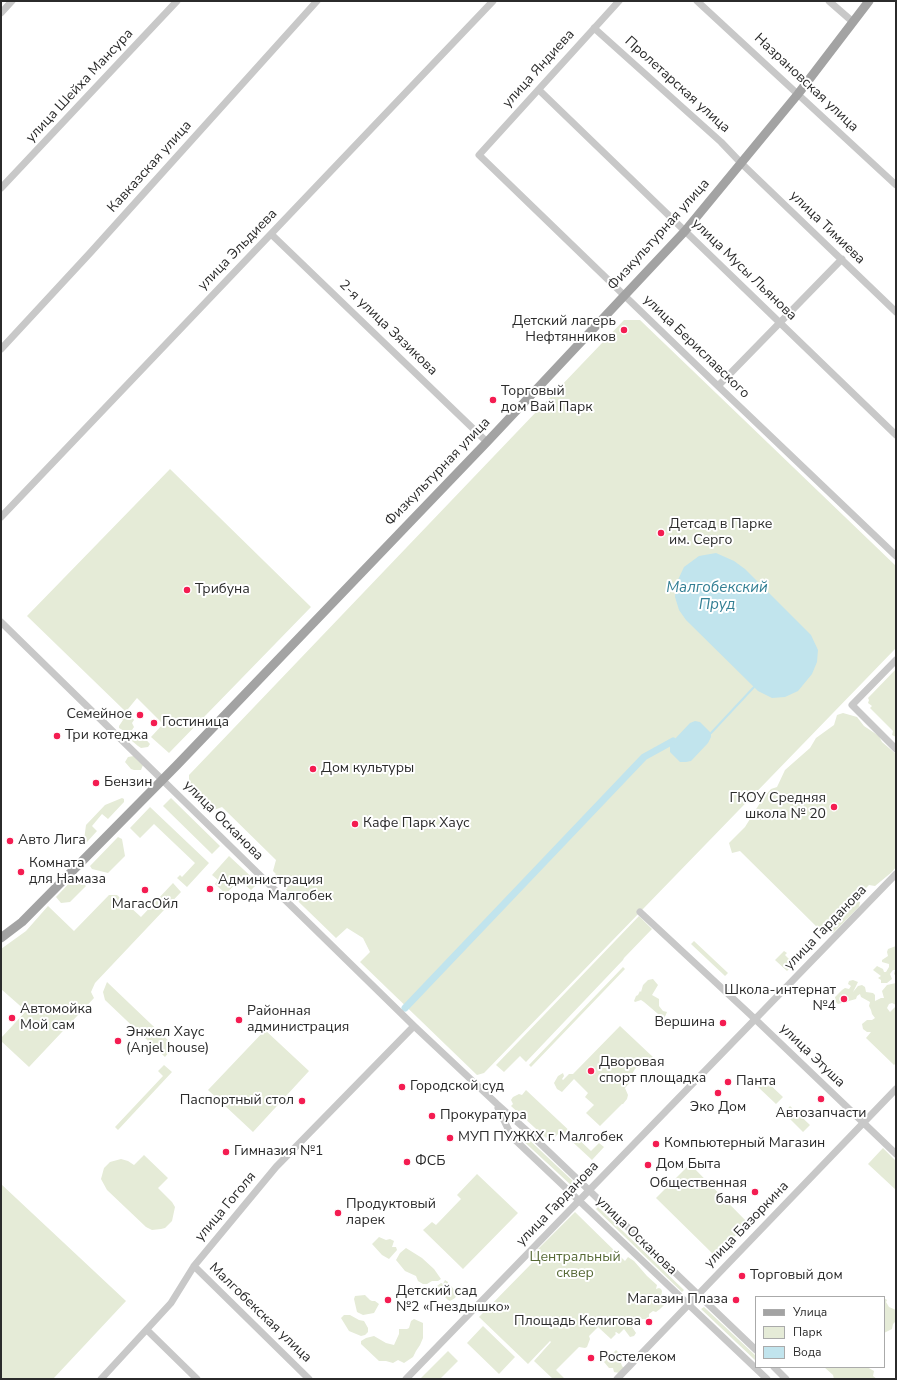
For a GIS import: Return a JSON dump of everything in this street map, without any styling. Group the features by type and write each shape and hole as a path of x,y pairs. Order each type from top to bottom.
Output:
{"main road":[{"name":"Физкультурная улица","path":"1,938 22,922 163,779 487,442 685,231 798,94 869,1"}],"street":[{"path":"1,13 12,1"},
{"name":"улица Шейха Мансура","path":"1,188 177,1"},
{"name":"Кавказская улица","path":"1,349 90,253 317,1"},
{"name":"улица Эльдиева","path":"1,517 493,1"},
{"name":"улица Яндиева","path":"479,155 619,1"},
{"name":"Назрановская улица","path":"697,1 896,185"},
{"path":"829,1 853,22"},
{"name":"Пролетарская улица","path":"594,28 721,142 741,163"},
{"name":"улица Мусы Льянова","path":"539,90 896,435"},
{"name":"улица Бериславского","path":"479,155 896,556"},
{"name":"улица Тимиева","path":"741,163 896,312"},
{"name":"2-я улица Зязикова","path":"271,234 487,442"},
{"path":"718,386 842,259"},
{"name":"улица Осканова","path":"1,622 414,1026 496,1104 525,1129 755,1349"},
{"path":"896,660 852,705 896,749"},
{"name":"улица Гарданова","path":"406,1379 896,874"},
{"name":"улица Этуша","path":"640,912 755,1019 896,1154"},
{"name":"улица Гоголя","path":"101,1379 171,1303 194,1266 276,1167 414,1026"},
{"name":"улица Базоркина","path":"616,1379 896,1089"},
{"name":"улица Осканова","path":"496,1104 512,1137 755,1367"},
{"name":"Малгобекская улица","path":"194,1266 309,1379"},
{"path":"147,1330 197,1379"},
{"name":"улица Осканова","path":"756,1368 767,1379"},
{"path":"775,1368 786,1379"}],"green space":[{"path":"624,320 640,320 896,566 896,648 484,1073 477,1075 360,962 370,952 363,938 347,928 336,938 273,877 276,874 273,871 276,860 222,807 214,810 189,785 189,775"},
{"path":"170,469 311,607 169,753 151,737 163,724 137,698 128,709 132,713 134,720 132,723 134,727 132,730 126,732 119,728 123,720 119,716 124,710 27,616"},
{"path":"896,669 896,737 892,735 893,731 870,708 872,706 868,703 868,698"},
{"name":"ГКОУ Средняя школа № 20","path":"843,713 857,717 864,726 879,736 882,742 896,754 896,867 875,886 869,885 855,899 860,902 859,907 833,933 825,929 822,932 740,851 732,853 729,843 745,827 763,798 771,789 777,787 785,770 810,748 816,738 834,725 837,715"},
{"path":"140,733 150,744 148,747 141,748 132,741 134,735"},
{"path":"134,756 143,765 141,770 131,769 125,762 128,757"},
{"path":"122,798 124,799 124,802 108,819 102,814 92,826 97,831 87,842 85,841 86,825 105,805"},
{"path":"171,798 220,846 212,854 163,806"},
{"path":"150,807 209,863 187,887 177,878 180,875 182,877 195,863 154,824 140,838 130,828"},
{"path":"118,837 122,839 125,856 108,873 92,869 90,866"},
{"path":"229,856 258,883 251,890 239,880 226,894 215,884 218,880 212,875"},
{"path":"76,876 86,886 70,902 61,903 56,897"},
{"path":"173,883 181,892 95,983 91,992 94,998 29,1067 1,1041 1,1038 26,1011 1,989 1,949 26,931 48,906 74,931 109,895 117,895 141,917"},
{"path":"639,916 652,929 526,1062 520,1056 504,1072 496,1065"},
{"path":"694,941 728,973 725,976 691,944"},
{"path":"896,946 896,976 894,974 895,970 893,970 890,974 892,979 887,983 881,983 881,980 878,978 881,976 873,970 877,966 886,972 889,964 882,962 882,960 888,956 888,949"},
{"path":"784,951 787,953 785,955 794,964 787,971 775,960"},
{"path":"623,967 625,969 531,1067 529,1065"},
{"path":"653,979 658,985 652,995 659,999 659,1006 663,1011 667,1012 664,1019 641,1000 634,1001 636,996 640,991 641,992 643,985 648,980"},
{"path":"853,980 858,982 853,992 858,986 862,985 865,987 866,992 873,993 875,995 875,1001 884,998 882,991 887,985 896,983 896,1005 892,1003 889,1004 887,1008 890,1012 896,1006 896,1063 894,1065 866,1038 871,1032 867,1032 863,1029 862,1024 867,1020 872,1020 875,1018 869,1006 870,1002 861,997 860,994 856,999 838,1004 835,1001 835,997 842,990 845,988 849,989 851,986 848,984 849,981"},
{"path":"107,982 174,1046 165,1057 105,1000 103,992"},
{"path":"620,1026 654,1058 645,1067 641,1063 635,1069 632,1074 635,1077 625,1088 628,1095 627,1099 600,1126 586,1113 594,1105 585,1097 588,1093 574,1079 562,1092 557,1089 554,1083 558,1076 563,1073 563,1080 569,1074 573,1074"},
{"path":"265,1030 309,1071 253,1132 208,1090"},
{"path":"164,1065 172,1072 118,1130 115,1127 163,1076 158,1071"},
{"path":"765,1080 783,1097 776,1104 758,1087"},
{"path":"526,1090 591,1151 599,1143 604,1147 592,1160 565,1135 559,1133 555,1137 551,1133 546,1138 511,1106 513,1104 511,1100 513,1097 519,1094 522,1095"},
{"path":"790,1106 810,1125 803,1132 784,1113"},
{"path":"522,1133 576,1184 573,1187 519,1137"},
{"path":"883,1148 896,1161 896,1190 868,1164"},
{"path":"144,1155 168,1178 158,1188 175,1207 172,1221 165,1228 152,1230 146,1227 107,1190 101,1179 104,1168 110,1162 121,1159 134,1165"},
{"path":"690,1164 748,1223 715,1256 656,1198"},
{"path":"477,1174 518,1213 463,1269 423,1230 432,1222 436,1225 461,1199 457,1195"},
{"path":"1,1184 126,1301 53,1379 1,1379"},
{"path":"598,1207 684,1290 682,1292 596,1209"},
{"name":"Центральный сквер","path":"575,1212 625,1261 628,1257 634,1261 657,1285 656,1289 661,1289 661,1297 666,1303 656,1312 653,1311 649,1314 649,1317 646,1319 637,1319 635,1322 636,1324 632,1327 636,1333 634,1336 630,1337 624,1329 619,1334 616,1332 611,1339 598,1327 589,1336 590,1339 587,1347 579,1347 556,1370 565,1379 553,1379 534,1361 551,1342 550,1341 528,1364 479,1317 536,1259 532,1255"},
{"path":"379,1237 394,1241 392,1247 396,1247 397,1250 389,1259 382,1255 372,1244"},
{"path":"406,1248 422,1258 434,1269 441,1279 423,1284 418,1281 416,1276 405,1271 396,1260 400,1253"},
{"path":"445,1280 457,1294 455,1298 450,1301 442,1294 439,1296 434,1290 441,1283 443,1284"},
{"path":"365,1295 370,1300 379,1304 374,1313 363,1315 357,1312 354,1299 355,1296"},
{"path":"885,1299 887,1300 886,1302 889,1307 896,1310 896,1321 893,1324 892,1329 885,1332"},
{"path":"704,1307 755,1355 755,1360 701,1309"},
{"path":"344,1315 350,1315 364,1321 368,1328 368,1332 361,1336 349,1331 341,1318"},
{"path":"414,1319 423,1323 423,1338 413,1357 404,1363 398,1360 393,1363 379,1361 361,1344 361,1341 374,1336 386,1343 394,1345 399,1334 399,1329 409,1328 411,1321"},
{"path":"483,1326 515,1357 499,1374 467,1343"},
{"path":"616,1350 620,1354 619,1356 622,1359 620,1360 624,1368 619,1373 614,1372 613,1368 609,1368 604,1362"},
{"path":"448,1351 458,1361 440,1379 420,1379"},
{"path":"825,1368 869,1368 874,1371 873,1376 877,1379 834,1379 833,1375"}],"water":[{"name":"Малгобекский Пруд","path":"716,553 734,561 745,569 811,635 818,650 817,662 812,674 798,691 785,697 772,698 758,691 686,620 679,610 675,597 676,584 684,567 699,556"},
{"path":"695,721 700,722 711,733 711,737 708,743 691,761 680,762 670,752 670,746 690,723"}],"waterway":[{"path":"711,733 754,687"},
{"path":"405,1008 644,757 673,741"}],"place":[{"name":"Детский лагерь Нефтянников","path":"624,330"},
{"name":"Торговый дом Вай Парк","path":"493,400"},
{"name":"Детсад в Парке им. Серго","path":"661,533"},
{"name":"Трибуна","path":"187,590"},
{"name":"Семейное","path":"140,715"},
{"name":"Гостиница","path":"154,723"},
{"name":"Три котеджа","path":"57,736"},
{"name":"Дом культуры","path":"313,769"},
{"name":"Бензин","path":"96,783"},
{"name":"ГКОУ Средняя школа № 20","path":"834,807"},
{"name":"Кафе Парк Хаус","path":"355,824"},
{"name":"Авто Лига","path":"10,841"},
{"name":"Комната для Намаза","path":"21,872"},
{"name":"Администрация города Малгобек","path":"210,889"},
{"name":"МагасОйл","path":"145,890"},
{"name":"Школа-интернат №4","path":"844,999"},
{"name":"Автомойка Мой сам","path":"12,1018"},
{"name":"Районная администрация","path":"239,1020"},
{"name":"Вершина","path":"723,1023"},
{"name":"Энжел Хаус (Anjel house)","path":"118,1041"},
{"name":"Дворовая спорт площадка","path":"591,1071"},
{"name":"Панта","path":"728,1082"},
{"name":"Городской суд","path":"402,1087"},
{"name":"Эко Дом","path":"718,1093"},
{"name":"Автозапчасти","path":"821,1099"},
{"name":"Паспортный стол","path":"302,1101"},
{"name":"Прокуратура","path":"432,1116"},
{"name":"МУП ПУЖКХ г. Малгобек","path":"450,1138"},
{"name":"Компьютерный Магазин","path":"656,1144"},
{"name":"Гимназия №1","path":"226,1152"},
{"name":"ФСБ","path":"407,1162"},
{"name":"Дом Быта","path":"648,1165"},
{"name":"Общественная баня","path":"755,1192"},
{"name":"Продуктовый ларек","path":"338,1213"},
{"name":"Торговый дом","path":"742,1276"},
{"name":"Детский сад №2 «Гнездышко»","path":"388,1300"},
{"name":"Магазин Плаза","path":"736,1300"},
{"name":"Площадь Келигова","path":"649,1322"},
{"name":"Ростелеком","path":"591,1358"}]}
